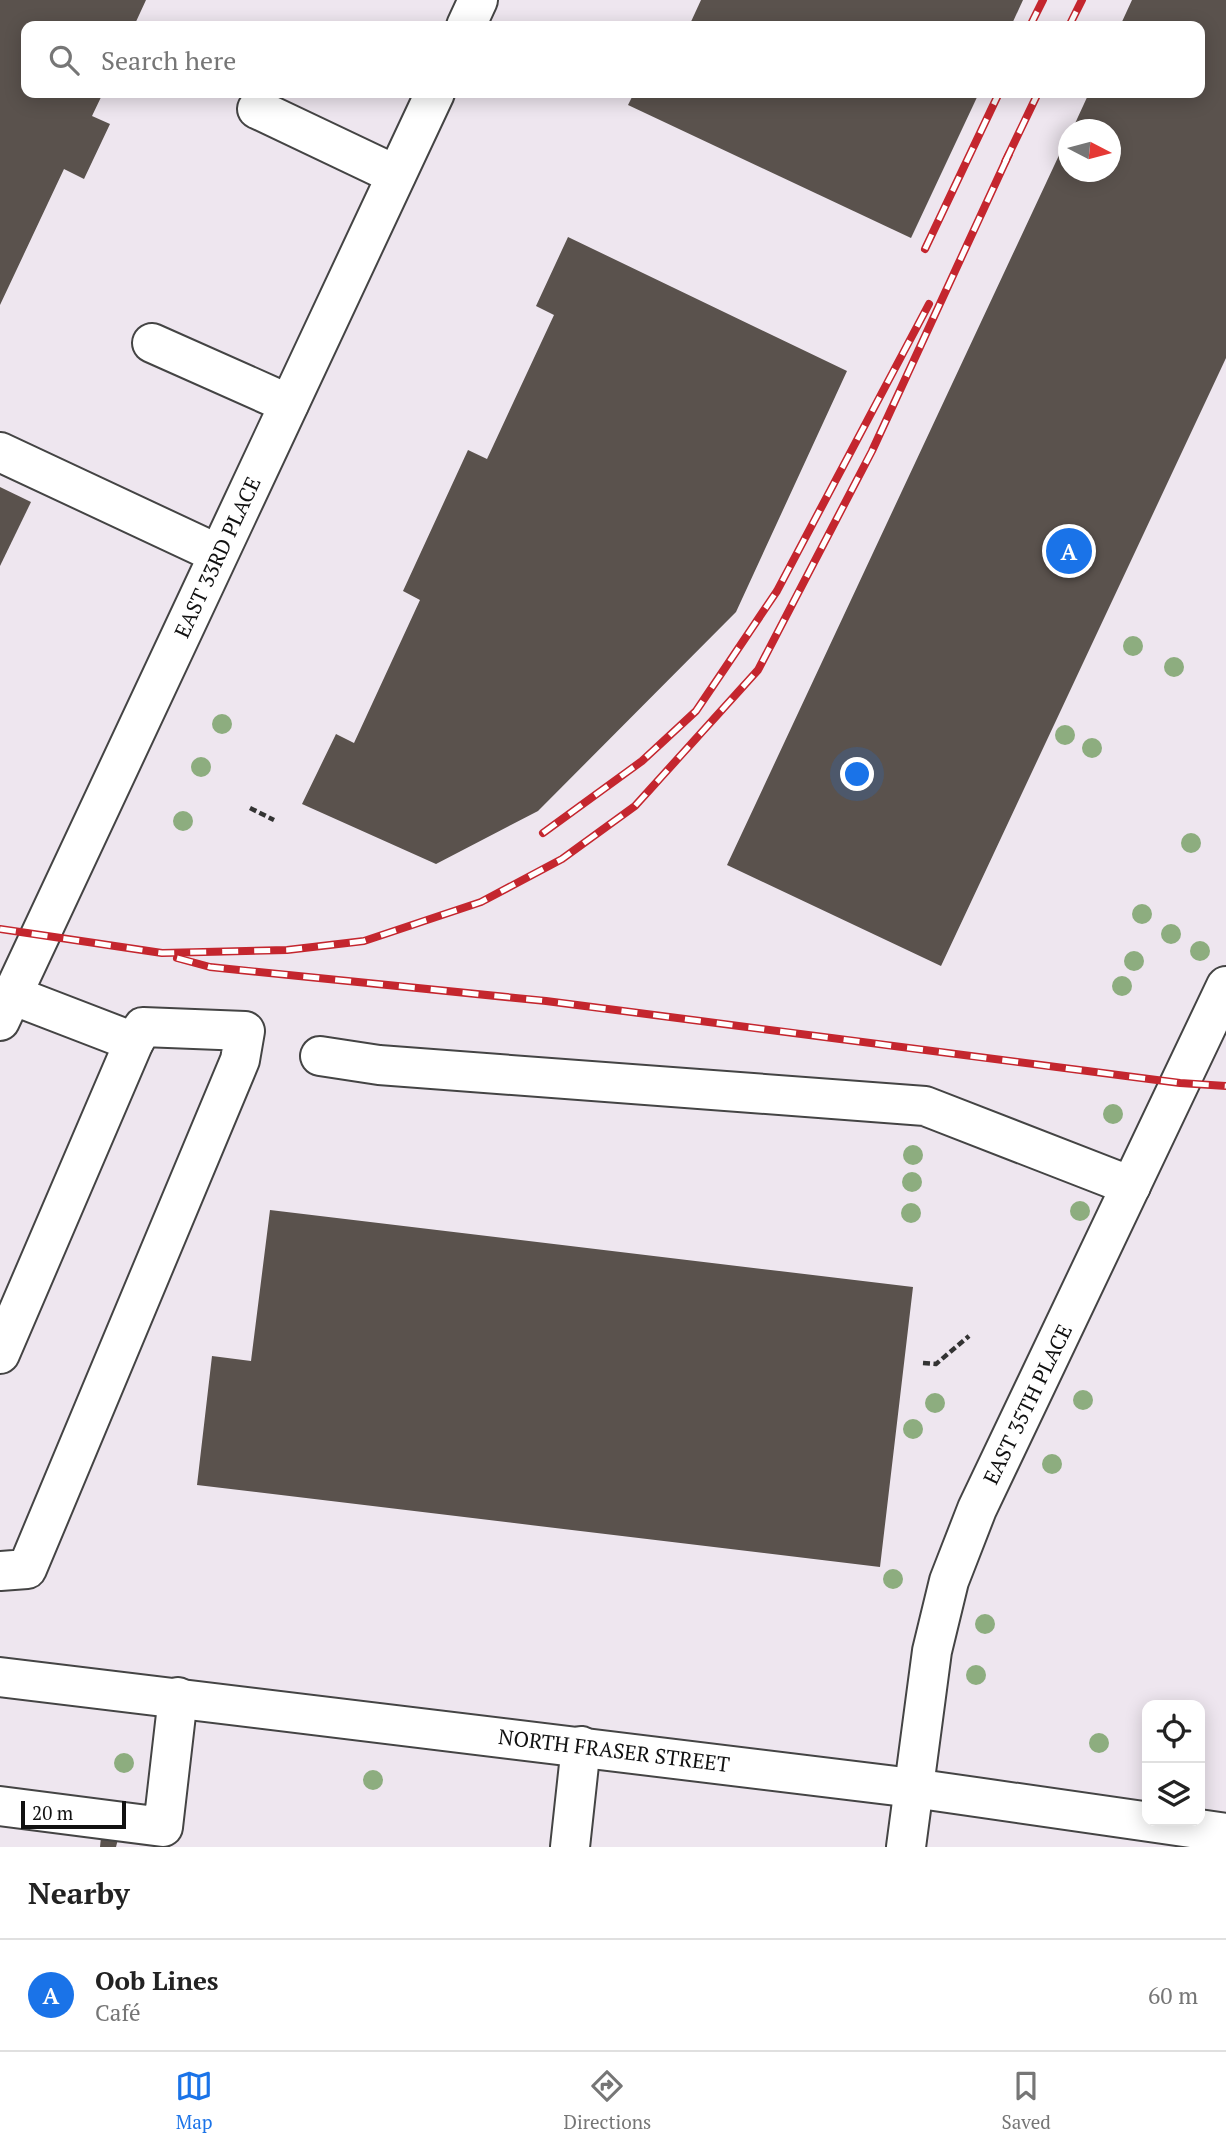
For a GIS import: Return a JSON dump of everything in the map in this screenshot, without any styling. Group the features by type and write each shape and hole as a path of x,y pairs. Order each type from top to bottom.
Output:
{"street":[{"path":"468,21 478,0"},
{"name":"EAST 33RD PLACE","path":"6,1008 433,98"},
{"path":"257,109 396,175"},
{"path":"152,343 289,404"},
{"path":"0,452 218,554"},
{"name":"EAST 35TH PLACE","path":"906,1847 932,1651 949,1581 977,1509 1226,986"},
{"path":"6,1008 134,1042"},
{"path":"0,1354 134,1042 143,1027 245,1031 240,1060 27,1569 0,1571"},
{"path":"320,1056 379,1065 925,1106 1130,1186"},
{"name":"NORTH FRASER STREET","path":"0,1677 913,1788 1226,1833"},
{"path":"0,1806 163,1827 178,1697"},
{"path":"570,1847 581,1746"}],"path":[{"path":"250,808 274,820"},
{"path":"923,1363 936,1364 969,1336"}],"shaded area":[{"path":"0,0 1226,0 1226,1847 0,1847"}],"building":[{"path":"0,0 146,0 136,21 21,21 21,98 101,98 92,116 110,124 84,179 64,169 0,305"},
{"path":"701,0 1023,0 1013,21 691,21"},
{"path":"1132,0 1226,0 1226,358 941,966 727,865 1058,157 1058,182 1121,182 1121,119 1077,119 1087,98 1205,98 1205,21 1122,21"},
{"path":"632,98 977,98 911,238 628,105"},
{"path":"568,237 847,371 736,612 538,811 436,864 302,804 336,734 354,743 420,600 403,591 468,450 487,459 554,315 536,306"},
{"path":"0,487 31,502 0,566"},
{"path":"270,1210 913,1287 880,1567 197,1485 212,1356 251,1361"},
{"path":"101,1837 118,1839 116,1847 100,1847"}],"railway":[{"path":"1032,21 1043,0"},
{"path":"1072,21 1082,0"},
{"path":"925,249 997,98"},
{"path":"1005,162 1036,98"},
{"path":"0,929 162,953 287,950 364,941 481,902 562,859 635,806 758,670 872,451 1009,154"},
{"path":"543,833 642,761 696,711 777,591 929,304"},
{"path":"177,958 210,967 546,1001 1180,1083 1226,1086"}],"place":[{"name":"Oob Lines","path":"1069,551"}]}
